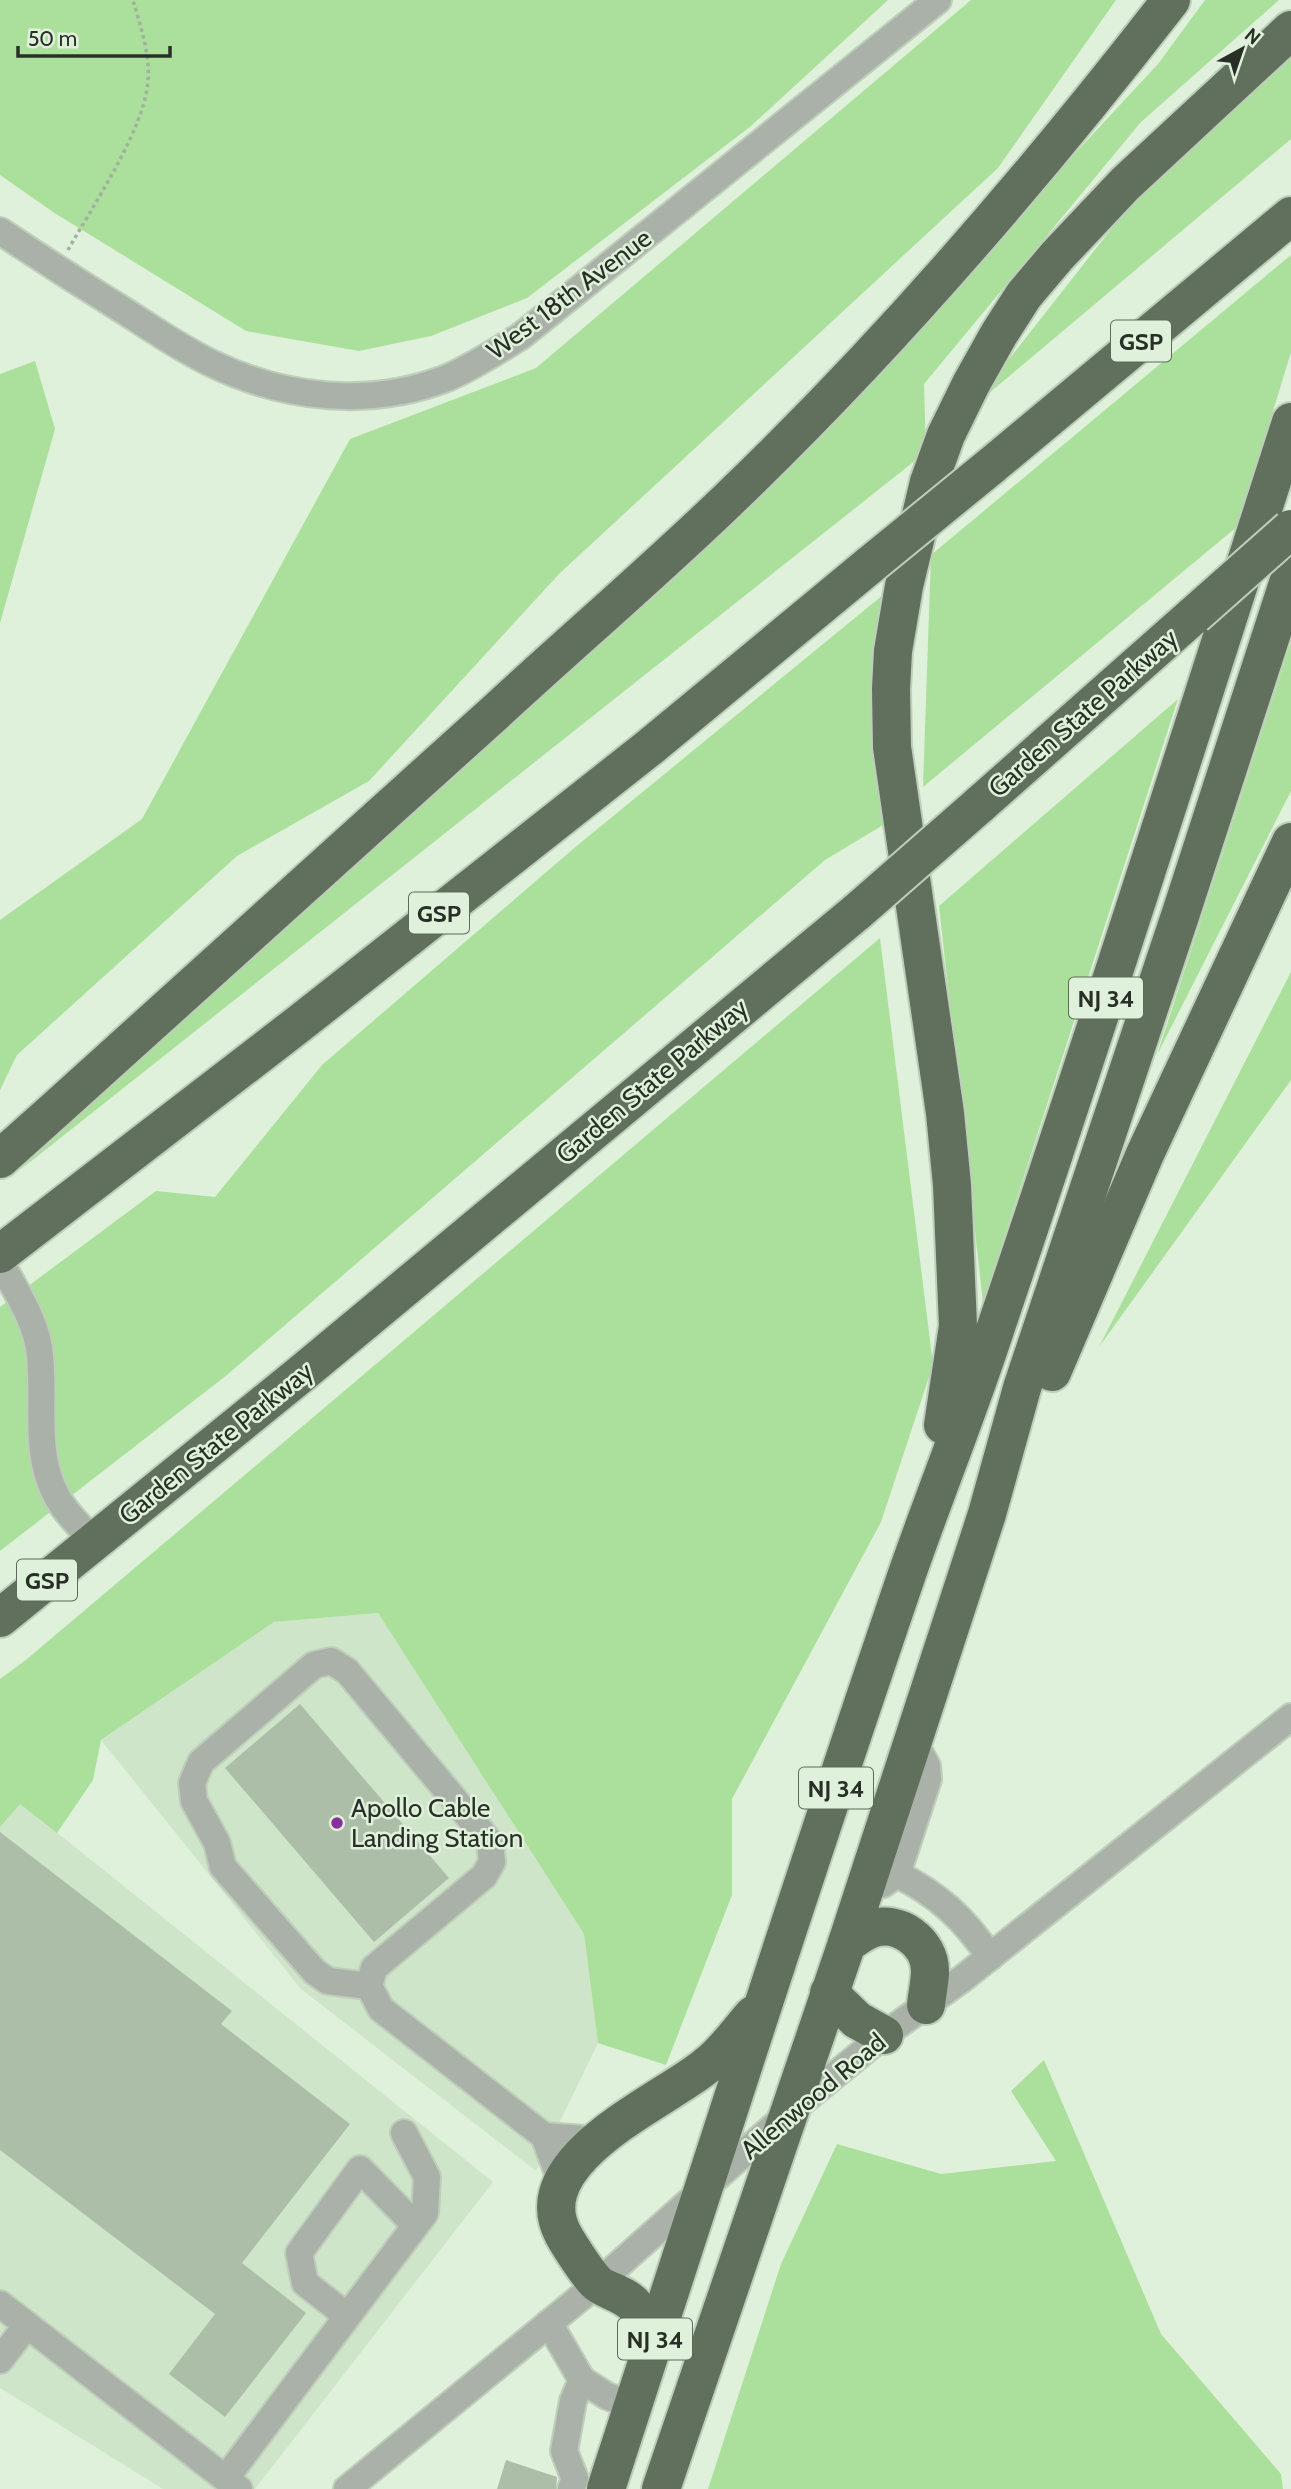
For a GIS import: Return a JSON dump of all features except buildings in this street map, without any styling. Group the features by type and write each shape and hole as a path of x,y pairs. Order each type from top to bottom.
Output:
{"highway":[{"path":"0,1159 225,959 726,502 848,378 978,236 1049,153 1171,0"},
{"path":"909,1570 947,1404 958,1326 952,1185 945,1113 892,747 893,651 904,586 929,482 946,435 971,384 1024,295 1125,184 1291,30"},
{"name":"GSP","path":"0,1254 300,1023 639,756 1291,216"},
{"name":"NJ 34","path":"606,2489 762,2006 909,1570 999,1321 1129,929 1291,422"},
{"name":"Garden State Parkway","path":"0,1618 95,1543 858,911 1291,528"},
{"name":"NJ 34","path":"987,1514 1023,1388 1291,574"},
{"path":"791,2111 828,1993 847,1943 881,1881 913,1740 987,1514 1151,1141 1291,842"},
{"path":"847,1943 872,1928 897,1927 916,1939 924,1950 930,1968 926,2005"},
{"path":"828,1993 858,2020 884,2035"},
{"path":"653,2346 637,2308 619,2292 597,2284 562,2233 557,2206 562,2184 568,2172 597,2140 708,2066 762,2006"},
{"name":"NJ 34","path":"661,2489 748,2227 791,2111"}],"street":[{"name":"West 18th Avenue","path":"0,231 200,357 252,381 280,389 338,396 367,396 419,387 472,366 521,336 938,0"},
{"path":"0,1262 31,1321 40,1353 42,1455 47,1472 58,1499 95,1543"},
{"path":"369,1986 328,1981 315,1972 231,1877 223,1867 217,1843 194,1801 191,1783 201,1762 314,1665 331,1661 347,1671 490,1842 492,1862 484,1876 374,1968 369,1986 381,2009 544,2136 562,2184"},
{"name":"Allenwood Road","path":"347,2489 597,2284 791,2111 884,2035 990,1957 1291,1717"},
{"path":"881,1881 923,1888 952,1910 975,1935 990,1957"},
{"path":"0,2304 232,2484 347,2316 425,2213 427,2177 404,2133"},
{"path":"544,2136 597,2140"},
{"path":"347,2316 305,2283 299,2253 360,2169 415,2225"},
{"path":"549,2323 582,2380 607,2396 633,2406"},
{"path":"0,2360 27,2325"},
{"path":"571,2489 575,2479 564,2451 573,2401 582,2380"}],"path":[{"path":"58,270 142,110 149,81 148,58 133,0"}],"shaded area":[{"path":"378,1613 584,1934 598,2043 536,2171 301,1989 101,1740 274,1622"},
{"path":"20,1803 493,2182 255,2489 163,2489 0,2388 0,1827"}],"green space":[{"path":"0,0 888,0 751,126 527,298 431,336 359,351 246,331 53,212 0,175"},
{"path":"971,0 1116,0 998,168 559,574 369,781 237,856 17,1055 0,1090 0,920 142,819 350,439 536,368"},
{"path":"1205,0 1279,0 1141,122 924,384 926,452 20,1170 934,305 1158,64"},
{"path":"1291,54 1291,139 969,410 1138,195"},
{"path":"1291,255 1291,352 1238,526 923,787 931,555"},
{"path":"35,361 55,429 0,623 0,374"},
{"path":"889,590 888,822 825,860 227,1375 0,1551 0,1307 156,1191 215,1197 322,1065 573,849"},
{"path":"1291,642 1291,791 1157,1055"},
{"path":"1178,699 983,1303 939,906"},
{"path":"880,938 933,1365 881,1522 732,1799 732,1895 666,2065 598,2043 584,1934 378,1613 274,1622 101,1740 93,1780 57,1833 20,1804 0,1827 0,1679"},
{"path":"1291,972 1291,1080 1099,1347"},
{"path":"1044,2060 1161,2334 1281,2474 1283,2489 708,2489 781,2264 837,2144 941,2174 1056,2161 1011,2091"}],"place":[{"name":"Apollo Cable Landing Station","path":"337,1823"}]}
